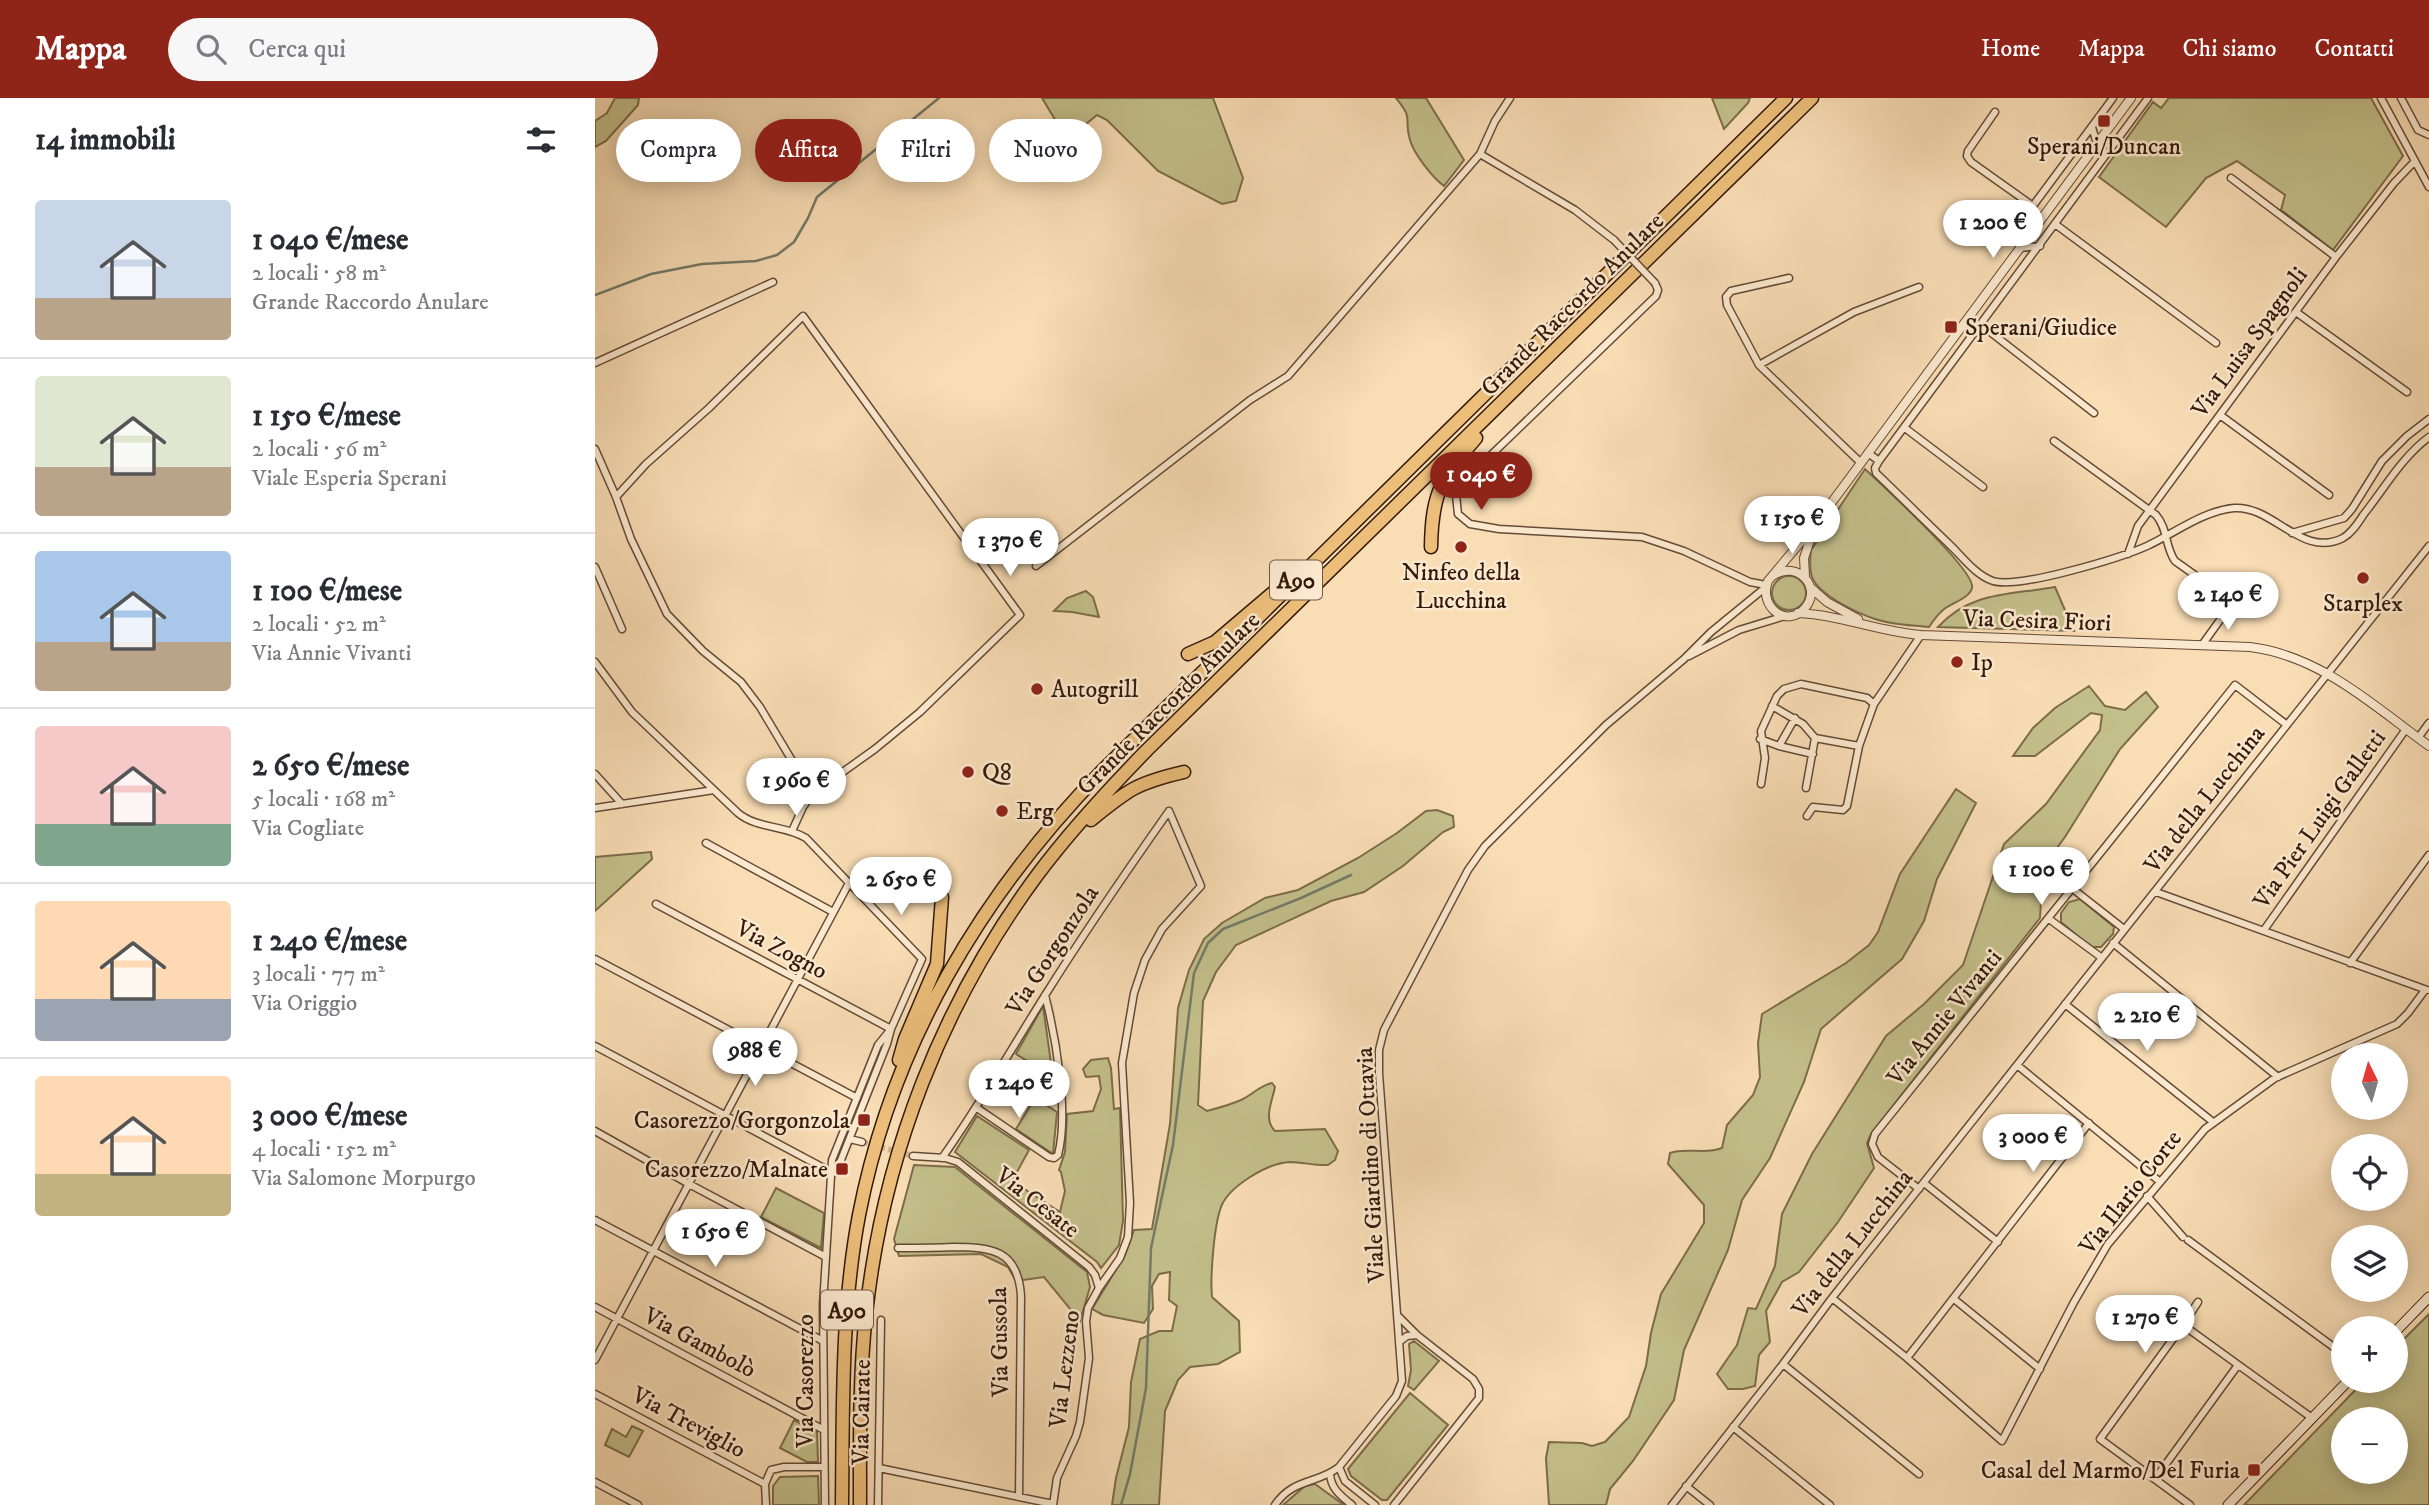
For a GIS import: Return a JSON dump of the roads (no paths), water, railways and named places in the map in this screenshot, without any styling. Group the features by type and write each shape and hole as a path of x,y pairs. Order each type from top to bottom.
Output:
{"highway":[{"name":"Grande Raccordo Anulare","path":"842,1505 844,1353 859,1215 874,1150 896,1082 923,1019 978,921 1015,869 1087,786 1786,98"},
{"name":"Grande Raccordo Anulare","path":"860,1505 861,1371 866,1314 881,1218 904,1132 932,1058 968,984 1016,905 1063,842 1147,750 1812,98"},
{"path":"1431,547 1435,505 1444,478 1530,374"},
{"path":"1188,654 1215,642 1267,596 1294,582"},
{"path":"1063,842 1128,790 1157,778 1184,772"},
{"path":"896,1082 905,1039 937,964 942,897"}],"main road":[{"path":"2408,1319 2429,1297"},
{"path":"2228,1505 2336,1393"}],"street":[{"path":"1036,566 1250,400 1288,376 1480,154 1495,121 1510,98"},
{"path":"2020,248 2015,230 2113,98"},
{"path":"1815,526 1804,558 1809,602 1798,613 1787,616 1776,612 1766,599 1766,586 1815,526 2131,98"},
{"path":"2148,98 1879,461 1875,468 1876,473 1977,570 1992,581 2007,582 2089,566 2128,554 2213,513 2239,508 2257,512 2309,540 2324,543 2336,540 2347,535 2409,456 2429,438"},
{"path":"2381,98 2429,187"},
{"path":"2401,98 2418,130 2428,132"},
{"path":"1995,112 1969,149 1968,158 2033,206"},
{"path":"2092,127 2097,144"},
{"path":"2097,144 2114,144"},
{"path":"1480,154 1575,210 1614,240 1655,283 1658,290 1655,296 1460,485 1456,495 1458,514 1470,524 1499,529 1642,537 1695,556 1750,582 1766,586"},
{"name":"Via Luisa Spagnoli","path":"2128,554 2137,529 2150,510 2336,257 2394,183 2415,161"},
{"path":"2231,178 2336,257"},
{"path":"2055,224 2216,343"},
{"path":"2020,248 2040,246"},
{"path":"1789,278 1731,291 1726,297 1727,305 1759,365 1861,463"},
{"path":"595,363 773,282"},
{"path":"1759,365 1854,312 1919,287"},
{"path":"1990,289 1991,309"},
{"path":"2296,312 2407,391"},
{"path":"616,496 646,464 709,408 803,316 1020,615 920,712 875,749 812,794 792,831"},
{"path":"1980,324 2094,412"},
{"path":"1938,359 1957,356"},
{"path":"2220,415 2329,495"},
{"path":"2292,533 2343,519 2382,461 2429,419"},
{"path":"1905,428 1983,487"},
{"path":"2054,441 2150,510 2161,522 2175,561 2233,602 2202,645"},
{"path":"595,449 631,539 667,614 703,651 741,682 760,707 812,794"},
{"path":"1868,453 1879,461"},
{"name":"Via della Lucchina","path":"1672,1505 1832,1298 2429,546"},
{"path":"595,567 622,629"},
{"path":"1774,575 1780,571 1798,572 1808,583"},
{"name":"Via Cesira Fiori","path":"1808,583 1827,602 1866,624"},
{"name":"Viale Giardino di Ottavia","path":"1275,1505 1294,1486 1330,1474 1339,1467 1398,1393 1402,1372 1378,1054 1384,1030 1478,854 1637,696 1684,659 1711,632 1766,586"},
{"name":"Via Cesira Fiori","path":"1798,613 1826,614 1892,632 1921,635 2250,647 2278,651 2328,673 2429,746"},
{"name":"Viale Giardino di Ottavia","path":"1684,659 1739,629 1787,616"},
{"path":"1807,816 1813,807 1843,810 1847,806 1859,746 1874,704 1921,635"},
{"path":"595,662 632,712 746,820 792,831 809,841 849,883 595,1360"},
{"path":"1761,784 1765,758 1761,732 1777,696 1784,689 1801,684 1867,698 1874,704"},
{"name":"Via Annie Vivanti","path":"1919,1189 1878,1157 1872,1148 1872,1139 2235,685 2287,725"},
{"path":"1772,706 1795,718 1815,738 1859,746"},
{"path":"1779,746 1795,718"},
{"path":"2417,738 2429,723"},
{"name":"Via Pier Luigi Galletti","path":"2264,930 2406,729"},
{"path":"1806,788 1815,738"},
{"path":"1760,739 1812,754"},
{"path":"595,774 622,804"},
{"path":"595,808 713,790"},
{"name":"Via Gorgonzola","path":"942,1158 977,1108 1045,995 1169,811"},
{"name":"Via Lezzeno","path":"1053,1505 1057,1478 1079,1427 1089,1354 1087,1314 1099,1288 1123,1253 1129,1227 1122,1063 1134,993 1145,960 1162,929 1201,886 1169,811"},
{"path":"706,843 833,912"},
{"path":"2350,963 2429,855"},
{"name":"Via Casorezzo","path":"825,1505 823,1341 825,1257 833,1158 878,1045 891,1029 922,963 921,958 849,883"},
{"path":"2073,889 2124,929"},
{"path":"2156,892 2427,990"},
{"name":"Via Zogno","path":"656,904 891,1029"},
{"path":"2049,919 2102,958"},
{"path":"2113,943 2278,1076"},
{"path":"595,958 857,1098"},
{"name":"Via Ilario Corte","path":"1907,1358 2002,1441 2105,1248 2159,1181 2213,1122 2278,1076 2397,1024 2427,990"},
{"path":"977,1108 1049,1157 1055,1158 1058,1155 1061,1105 1051,1019 1045,995"},
{"path":"2065,1004 2213,1122"},
{"name":"Via Casorezzo","path":"833,1173 850,1139 891,1029"},
{"path":"595,1046 833,1173"},
{"path":"2017,1065 2159,1181"},
{"path":"1832,1298 1907,1358 2088,1123"},
{"path":"595,1131 825,1257"},
{"path":"850,1139 862,1142"},
{"path":"913,1156 942,1158"},
{"name":"Via Cesate","path":"942,1158 958,1162 1090,1267 1099,1288"},
{"path":"1924,1183 1998,1242"},
{"path":"2147,1196 2185,1239 2331,1345"},
{"path":"595,1220 823,1341"},
{"name":"Via Gussola","path":"898,1248 986,1247 1002,1255 1014,1269 1021,1296 1019,1497"},
{"path":"1954,1299 2040,1369"},
{"path":"2190,1505 2100,1439 2198,1302"},
{"name":"Via Gambolò","path":"595,1307 824,1430"},
{"path":"1394,1504 1479,1398 1479,1389 1473,1379 1417,1335 1398,1316"},
{"name":"Via Cairate","path":"878,1505 881,1320"},
{"path":"2183,1325 2312,1418"},
{"path":"1399,1342 1407,1336 1417,1335"},
{"path":"1783,1364 1919,1474"},
{"path":"2155,1479 2238,1365"},
{"name":"Via Treviglio","path":"595,1394 765,1484"},
{"path":"1733,1427 1831,1505"},
{"path":"766,1505 765,1484 769,1473 775,1468 824,1467"},
{"path":"1339,1467 1345,1481 1375,1505"},
{"path":"879,1468 1053,1505"},
{"path":"1330,1474 1336,1491 1352,1505"},
{"path":"595,1482 638,1505"},
{"path":"1686,1486 1710,1505"}],"waterway":[{"path":"595,295 651,274 702,264 756,261 777,255 794,242 817,197 939,98"},
{"path":"1121,1505 1130,1474 1146,1388 1151,1248 1173,1145 1194,973 1208,943 1223,929 1351,875"}],"tunnel":[{"path":"862,1142 913,1156"}],"place":[{"name":"Sperani/Duncan","path":"2104,121"},
{"name":"Sperani/Giudice","path":"1951,327"},
{"name":"Ninfeo della Lucchina","path":"1461,547"},
{"name":"Starplex","path":"2363,578"},
{"name":"Ip","path":"1957,662"},
{"name":"Autogrill","path":"1037,689"},
{"name":"Q8","path":"968,772"},
{"name":"Erg","path":"1002,811"},
{"name":"Casorezzo/Gorgonzola","path":"864,1120"},
{"name":"Casorezzo/Malnate","path":"842,1169"},
{"name":"Casal del Marmo/Del Furia","path":"2254,1470"}]}
